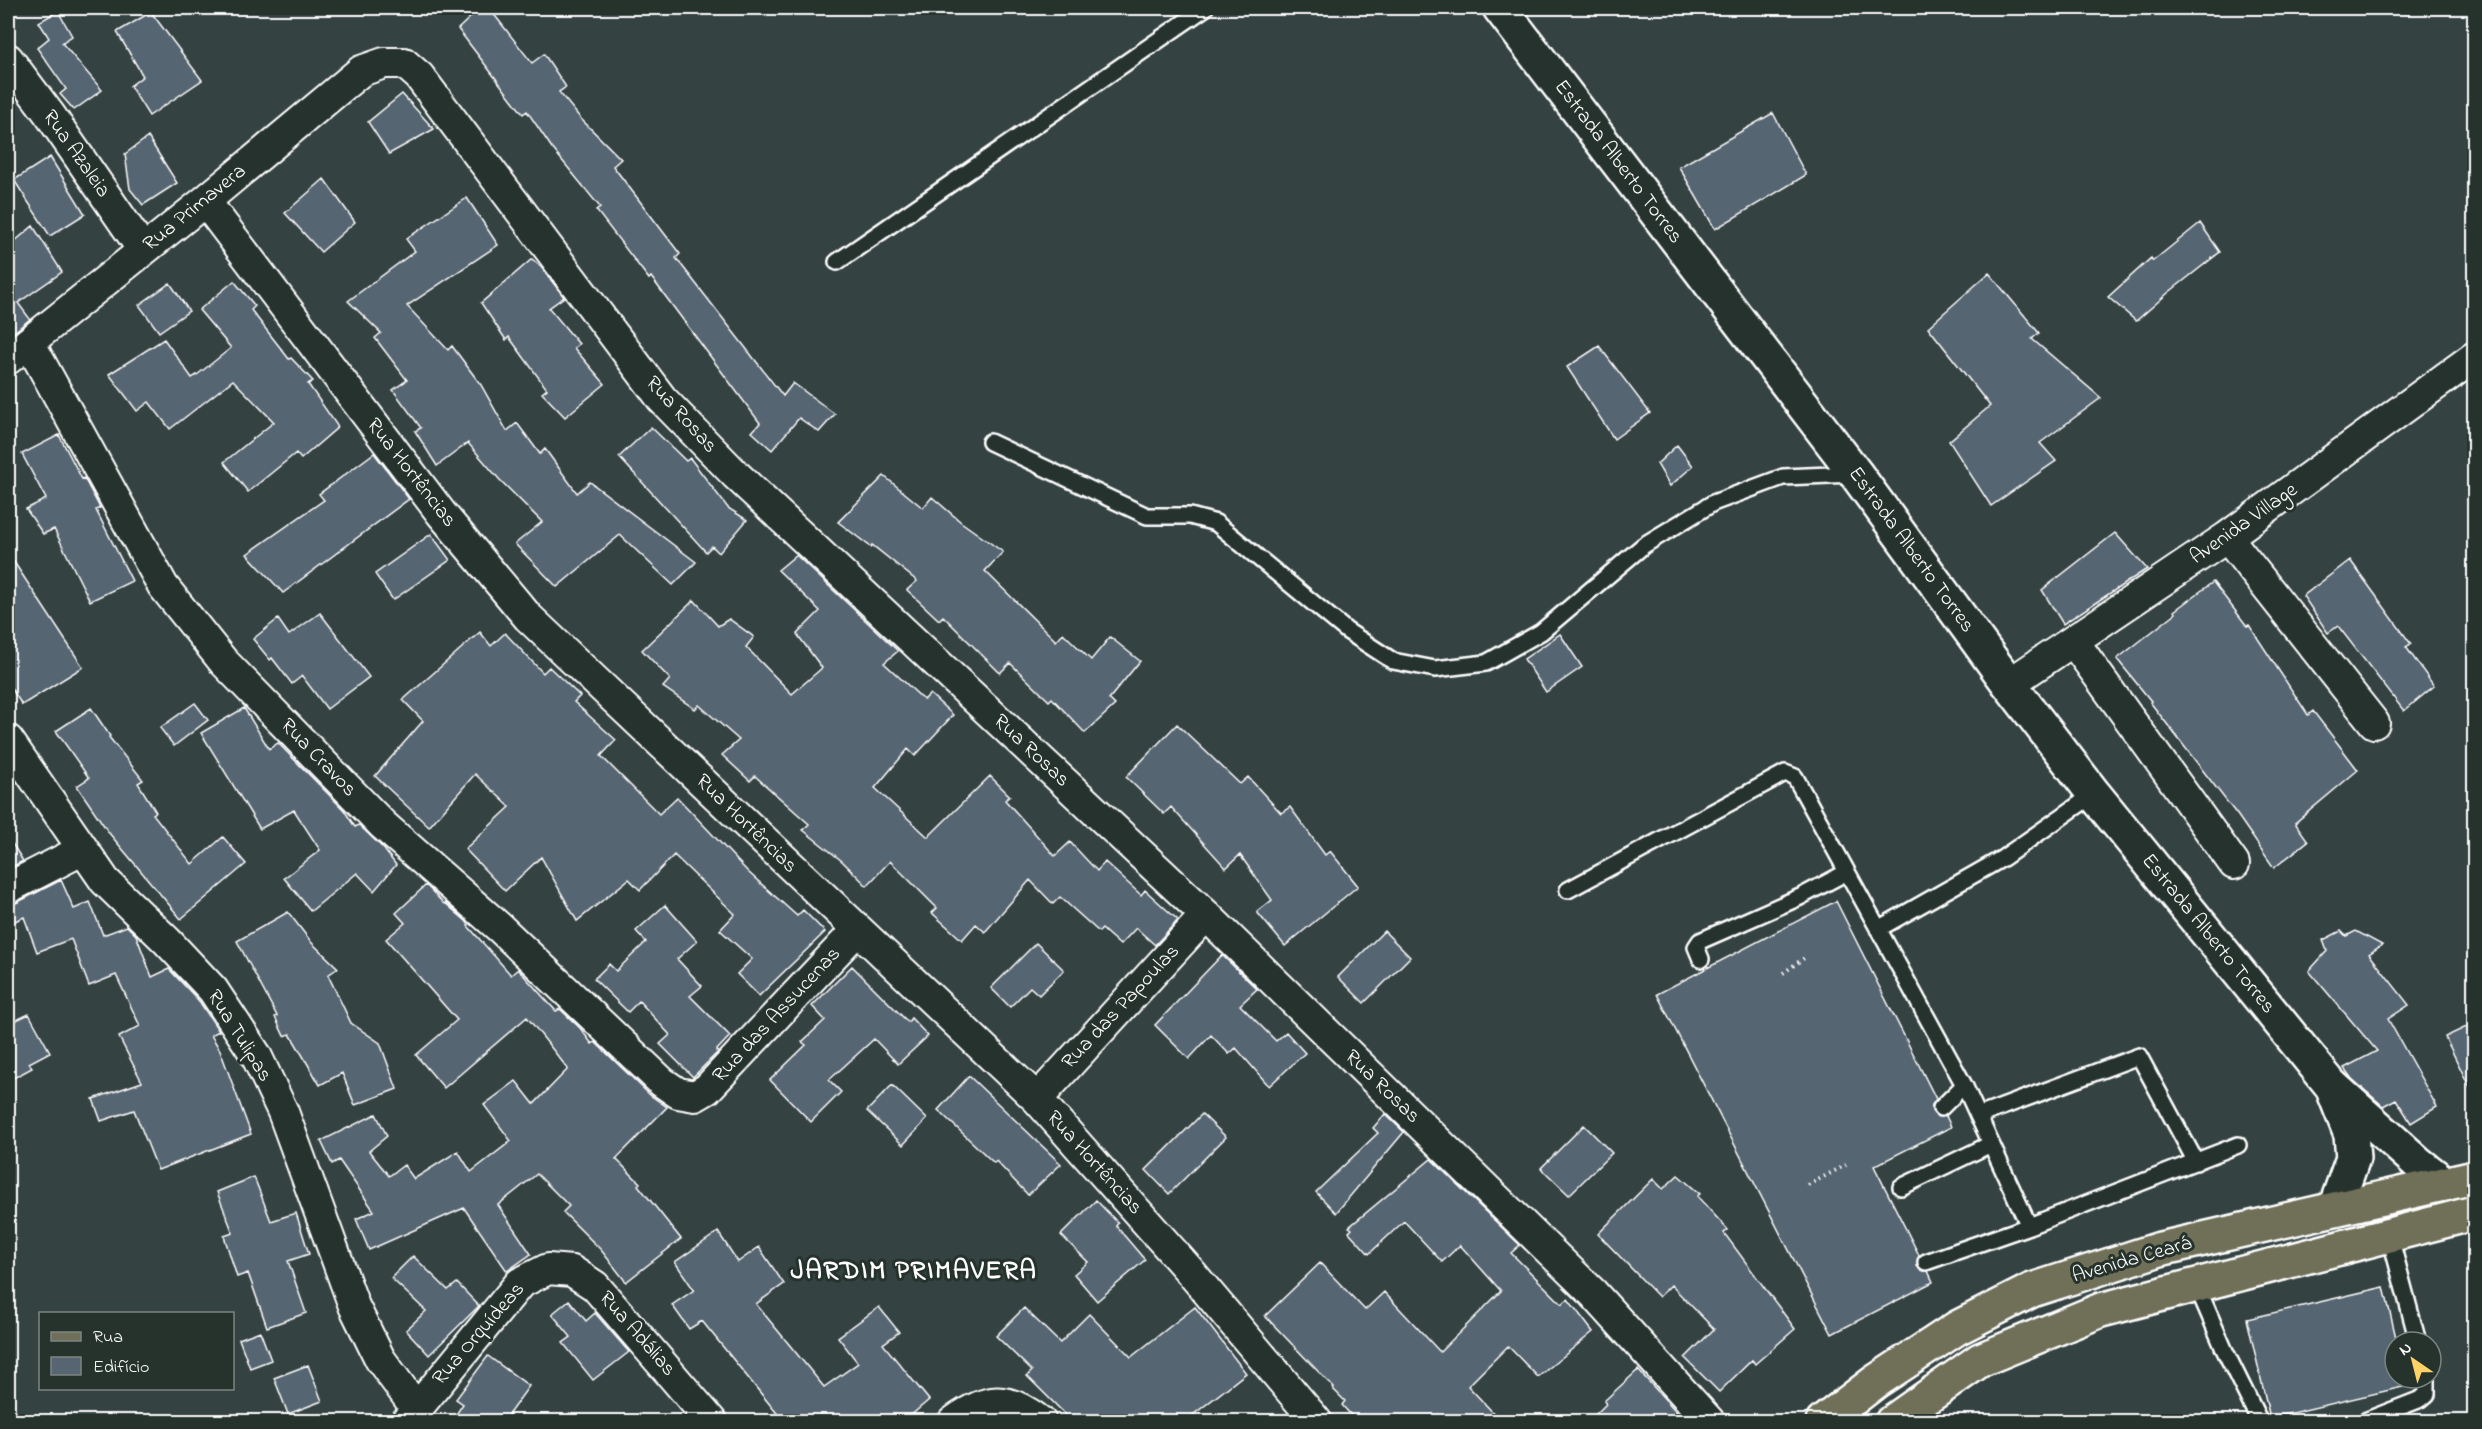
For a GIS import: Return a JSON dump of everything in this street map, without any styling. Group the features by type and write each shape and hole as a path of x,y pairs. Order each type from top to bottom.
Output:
{"main road":[{"name":"Avenida Ceará","path":"1823,1422 1875,1382 1956,1328 2032,1290 2160,1250 2460,1181"},
{"name":"Avenida Ceará","path":"1892,1422 1980,1360 2101,1310 2389,1233 2475,1213"}],"street":[{"name":"Estrada Alberto Torres","path":"1500,8 1856,474 2008,684 2094,794 2331,1084 2418,1163 2460,1181"},
{"name":"Rua Azaleia","path":"8,59 50,115 143,250"},
{"name":"Rua Primavera","path":"18,351 205,201 361,71 384,63"},
{"name":"Rua Rosas","path":"384,63 404,63 419,76 662,399 752,490 1206,915 1593,1293 1710,1422"},
{"name":"Rua Hortências","path":"205,201 441,513 528,617 1037,1099 1189,1270 1317,1422"},
{"name":"Rua Cravos","path":"18,351 163,586 223,661 383,825 500,928 662,1082 678,1093 695,1096"},
{"name":"Avenida Village","path":"2008,684 2074,642 2227,537 2475,357"},
{"path":"2227,537 2374,723"},
{"path":"2074,642 2234,864"},
{"name":"Rua Tulipas","path":"8,740 105,881 167,941 213,990 256,1055 283,1112 354,1306 411,1414"},
{"path":"8,888 82,850"},
{"name":"Rua das Papoulas","path":"1037,1099 1206,915"},
{"name":"Rua das Assucenas","path":"695,1096 707,1089 857,930"},
{"name":"Estrada Alberto Torres","path":"2331,1084 2351,1135 2353,1158 2335,1208"},
{"name":"Rua Orquídeas","path":"411,1414 520,1283 548,1269"},
{"name":"Rua Adálias","path":"548,1269 572,1271 596,1286 712,1422"},
{"path":"953,1422 974,1406 1000,1401 1025,1409 1041,1422"}],"lane":[{"path":"837,262 1205,8"},
{"path":"990,442 1147,516 1190,516 1216,523 1347,631 1393,661 1435,669 1486,663 1541,632 1644,545 1713,503 1783,477 1856,474"},
{"path":"1568,890 1785,773 1796,777 1964,1085 2029,1226"},
{"path":"1878,928 2003,858 2094,794"},
{"path":"1701,959 1696,947 1700,941 1800,897 1847,872"},
{"path":"1978,1116 2139,1056 2196,1162"},
{"path":"1941,1108 1964,1085"},
{"path":"1901,1187 1991,1144"},
{"path":"1926,1262 2029,1226 2238,1145"},
{"path":"2389,1233 2415,1330"},
{"path":"2196,1284 2224,1349 2260,1422"},
{"path":"2362,1422 2421,1400 2427,1394 2427,1390"}],"path":[{"path":"1784,973 1807,956"},
{"path":"1808,1185 1845,1165"}],"building":[{"path":"480,8 489,8 532,63 544,54 566,87 559,92 581,119 621,159 613,166 680,254 676,258 783,396 793,383 835,414 819,432 799,418 772,450 752,432 760,423 651,277 649,279 596,210 600,207 552,148 527,111 523,114 458,29"},
{"path":"58,11 72,36 62,43 102,90 74,110 60,94 66,89 37,48 49,38 39,22"},
{"path":"151,12 202,80 149,116 130,86 143,76 117,32"},
{"path":"402,94 434,129 389,154 368,122"},
{"path":"1773,113 1806,175 1715,229 1679,167"},
{"path":"148,137 177,183 143,205 130,189 125,154"},
{"path":"50,157 85,214 50,236 14,180"},
{"path":"324,179 355,222 321,252 285,213"},
{"path":"467,198 498,245 407,306 448,350 452,346 481,385 507,431 517,423 540,454 545,449 577,493 590,482 696,562 673,585 620,535 557,587 515,544 542,522 499,479 468,443 437,466 415,431 421,428 393,390 407,380 375,338 381,333 348,301 415,251 406,239"},
{"path":"2200,223 2220,252 2136,321 2108,297 2151,258 2153,261"},
{"path":"33,226 62,272 18,303 30,319 8,337 8,247"},
{"path":"532,259 564,297 549,308 579,344 574,348 605,384 565,417 542,393 547,389 509,337 506,340 481,303"},
{"path":"1989,273 2039,333 2032,339 2101,398 2040,443 2056,461 1991,506 1949,441 1990,406 1928,327"},
{"path":"234,281 255,306 251,310 289,359 291,358 313,381 308,384 338,427 301,459 296,453 248,492 224,462 274,422 233,380 170,429 149,402 137,411 109,374 164,339 192,378 197,375 231,348 199,310"},
{"path":"170,283 189,311 159,332 139,305"},
{"path":"1599,346 1650,413 1614,439 1567,367"},
{"path":"651,427 686,461 690,458 728,508 747,520 719,553 712,546 706,552 619,457"},
{"path":"59,435 100,508 96,510 132,581 90,601 54,529 43,534 26,509 46,499 22,454"},
{"path":"1677,445 1693,466 1670,486 1657,464"},
{"path":"374,453 409,499 283,593 247,554 324,500 319,494"},
{"path":"884,476 923,508 932,497 961,522 1003,552 985,571 1056,641 1063,633 1091,660 1110,637 1140,661 1109,699 1115,705 1085,733 1052,698 1049,701 1010,663 1000,673 943,616 939,620 907,590 917,581 872,545 871,547 838,522"},
{"path":"2115,533 2147,569 2063,624 2042,590"},
{"path":"431,534 450,560 393,600 375,574"},
{"path":"8,553 83,667 22,705 8,683"},
{"path":"796,555 898,651 884,663 924,700 930,694 953,715 915,756 908,749 875,788 928,837 990,776 1010,796 1005,800 1055,856 1070,842 1097,871 1105,862 1141,895 1145,890 1178,920 1155,945 1136,928 1120,945 1102,929 1099,932 1060,897 1053,904 1030,880 985,932 976,924 962,940 932,913 937,908 890,861 867,886 842,861 803,830 809,824 755,776 750,781 722,755 739,740 699,705 695,709 663,687 670,679 642,650 694,600 718,626 729,619 754,637 746,647 792,694 822,668 797,634 820,611 778,570"},
{"path":"2350,560 2411,644 2406,647 2434,686 2404,711 2338,626 2328,633 2303,596"},
{"path":"2213,582 2247,626 2249,625 2308,715 2313,711 2358,770 2295,823 2308,841 2274,868 2238,816 2117,659"},
{"path":"320,613 369,677 327,709 302,676 292,684 272,658 270,660 253,639 278,619 289,635"},
{"path":"480,632 491,646 505,633 543,673 549,667 580,696 574,702 616,740 601,756 659,814 677,797 748,872 797,916 803,910 825,932 759,996 737,974 752,959 720,930 735,914 674,855 640,890 629,879 577,921 541,857 505,891 465,849 510,807 475,774 429,827 375,776 423,721 403,700"},
{"path":"1560,634 1582,667 1546,692 1524,659"},
{"path":"195,703 208,720 174,746 160,728"},
{"path":"91,708 109,737 143,780 138,783 156,812 153,814 192,864 223,837 246,864 181,919 109,833 77,786 89,778 56,731"},
{"path":"244,708 269,749 278,743 344,810 355,827 359,825 383,848 396,865 374,891 357,873 311,911 284,878 320,850 294,810 260,829 201,733"},
{"path":"1177,724 1240,784 1248,777 1281,813 1290,807 1325,855 1330,851 1358,886 1285,946 1257,912 1272,900 1240,855 1226,868 1171,807 1164,814 1126,777"},
{"path":"8,837 23,861 8,869"},
{"path":"61,880 74,909 90,902 103,935 127,926 136,935 152,977 169,969 199,1001 219,1031 211,1035 220,1050 251,1134 158,1170 134,1110 101,1121 93,1099 142,1082 119,1037 140,1026 116,975 89,986 71,939 37,952 24,917 8,924 8,905"},
{"path":"426,885 444,904 466,921 511,975 518,969 556,1011 560,1009 580,1028 592,1044 595,1042 650,1095 667,1107 616,1159 640,1183 638,1185 681,1239 626,1282 601,1250 563,1212 569,1206 537,1174 498,1205 531,1254 507,1271 464,1208 369,1250 356,1219 374,1211 339,1160 332,1164 321,1141 376,1114 387,1136 369,1151 389,1176 404,1165 414,1179 458,1151 471,1172 511,1141 484,1105 516,1081 534,1104 568,1069 527,1017 444,1088 416,1055 457,1020 386,939 405,923 396,913"},
{"path":"1836,901 1936,1099 1932,1105 1932,1111 1938,1117 1946,1116 1951,1127 1874,1166 1919,1255 1917,1266 1920,1270 1928,1271 1933,1282 1832,1334 1657,994"},
{"path":"665,905 697,941 677,959 702,986 690,996 730,1036 716,1051 718,1052 693,1077 660,1044 670,1035 639,1001 628,1012 594,979 609,964 616,971 646,942 636,931"},
{"path":"288,912 312,943 338,968 328,975 351,1023 380,1043 397,1089 355,1105 342,1073 320,1085 290,1034 284,1036 275,1017 277,1016 237,941"},
{"path":"1384,931 1410,957 1364,1003 1338,977"},
{"path":"2341,931 2346,936 2356,931 2382,945 2369,954 2409,1005 2388,1019 2437,1107 2411,1123 2396,1099 2383,1106 2352,1079 2344,1068 2377,1051 2309,971 2327,951 2323,940"},
{"path":"1036,943 1064,970 1039,995 1030,987 1010,1007 991,988"},
{"path":"1222,955 1257,989 1240,1005 1276,1041 1286,1032 1305,1053 1269,1086 1236,1048 1229,1054 1211,1035 1189,1059 1155,1025"},
{"path":"852,966 908,1022 911,1018 928,1036 898,1064 874,1039 829,1080 841,1092 811,1122 770,1080 806,1045 802,1042 825,1020 812,1006"},
{"path":"29,1014 50,1052 29,1063 32,1068 8,1081 8,1024"},
{"path":"2475,1023 2475,1098 2445,1037"},
{"path":"969,1076 1061,1164 1028,1195 996,1161 994,1163 938,1110"},
{"path":"892,1085 927,1119 903,1145 867,1111"},
{"path":"1202,1114 1226,1137 1169,1194 1146,1170"},
{"path":"1385,1114 1404,1132 1336,1213 1316,1192 1378,1133 1373,1128"},
{"path":"1584,1125 1612,1153 1569,1195 1541,1168"},
{"path":"1431,1159 1520,1245 1511,1253 1562,1304 1568,1299 1593,1332 1538,1377 1508,1346 1468,1386 1502,1422 1357,1422 1342,1405 1345,1401 1334,1388 1265,1316 1320,1263 1365,1310 1384,1292 1440,1352 1501,1291 1460,1245 1442,1262 1404,1221 1369,1254 1349,1232 1352,1229 1349,1227"},
{"path":"1678,1175 1700,1194 1697,1196 1728,1230 1724,1233 1795,1329 1755,1364 1752,1360 1719,1392 1685,1358 1714,1329 1671,1285 1659,1297 1598,1234 1653,1179 1663,1189"},
{"path":"254,1177 271,1221 296,1213 309,1254 288,1261 306,1313 267,1327 248,1273 237,1277 224,1236 233,1233 217,1192"},
{"path":"1096,1200 1118,1223 1116,1226 1145,1260 1097,1301 1074,1274 1088,1262 1061,1235"},
{"path":"718,1232 738,1262 759,1247 784,1284 756,1304 824,1387 858,1363 838,1337 879,1307 899,1332 883,1344 929,1400 903,1422 784,1422 702,1321 689,1329 672,1305 694,1290 675,1262"},
{"path":"413,1256 448,1290 457,1283 479,1306 429,1355 406,1330 426,1311 391,1278"},
{"path":"2384,1287 2394,1330 2383,1330 2383,1390 2390,1390 2270,1418 2247,1319"},
{"path":"569,1300 586,1321 595,1313 629,1352 593,1380 563,1343 571,1337 552,1314"},
{"path":"1195,1307 1246,1373 1184,1422 1073,1422 1027,1376 1032,1371 996,1336 1024,1308 1060,1343 1089,1314 1131,1357"},
{"path":"260,1331 271,1360 250,1368 239,1339"},
{"path":"488,1356 529,1386 503,1422 451,1422 463,1404 456,1399"},
{"path":"308,1365 322,1401 288,1414 274,1378"},
{"path":"1638,1370 1686,1422 1588,1422 1606,1404 1604,1401"}],"district":[{"name":"JARDIM PRIMAVERA","path":"914,1271"}]}
